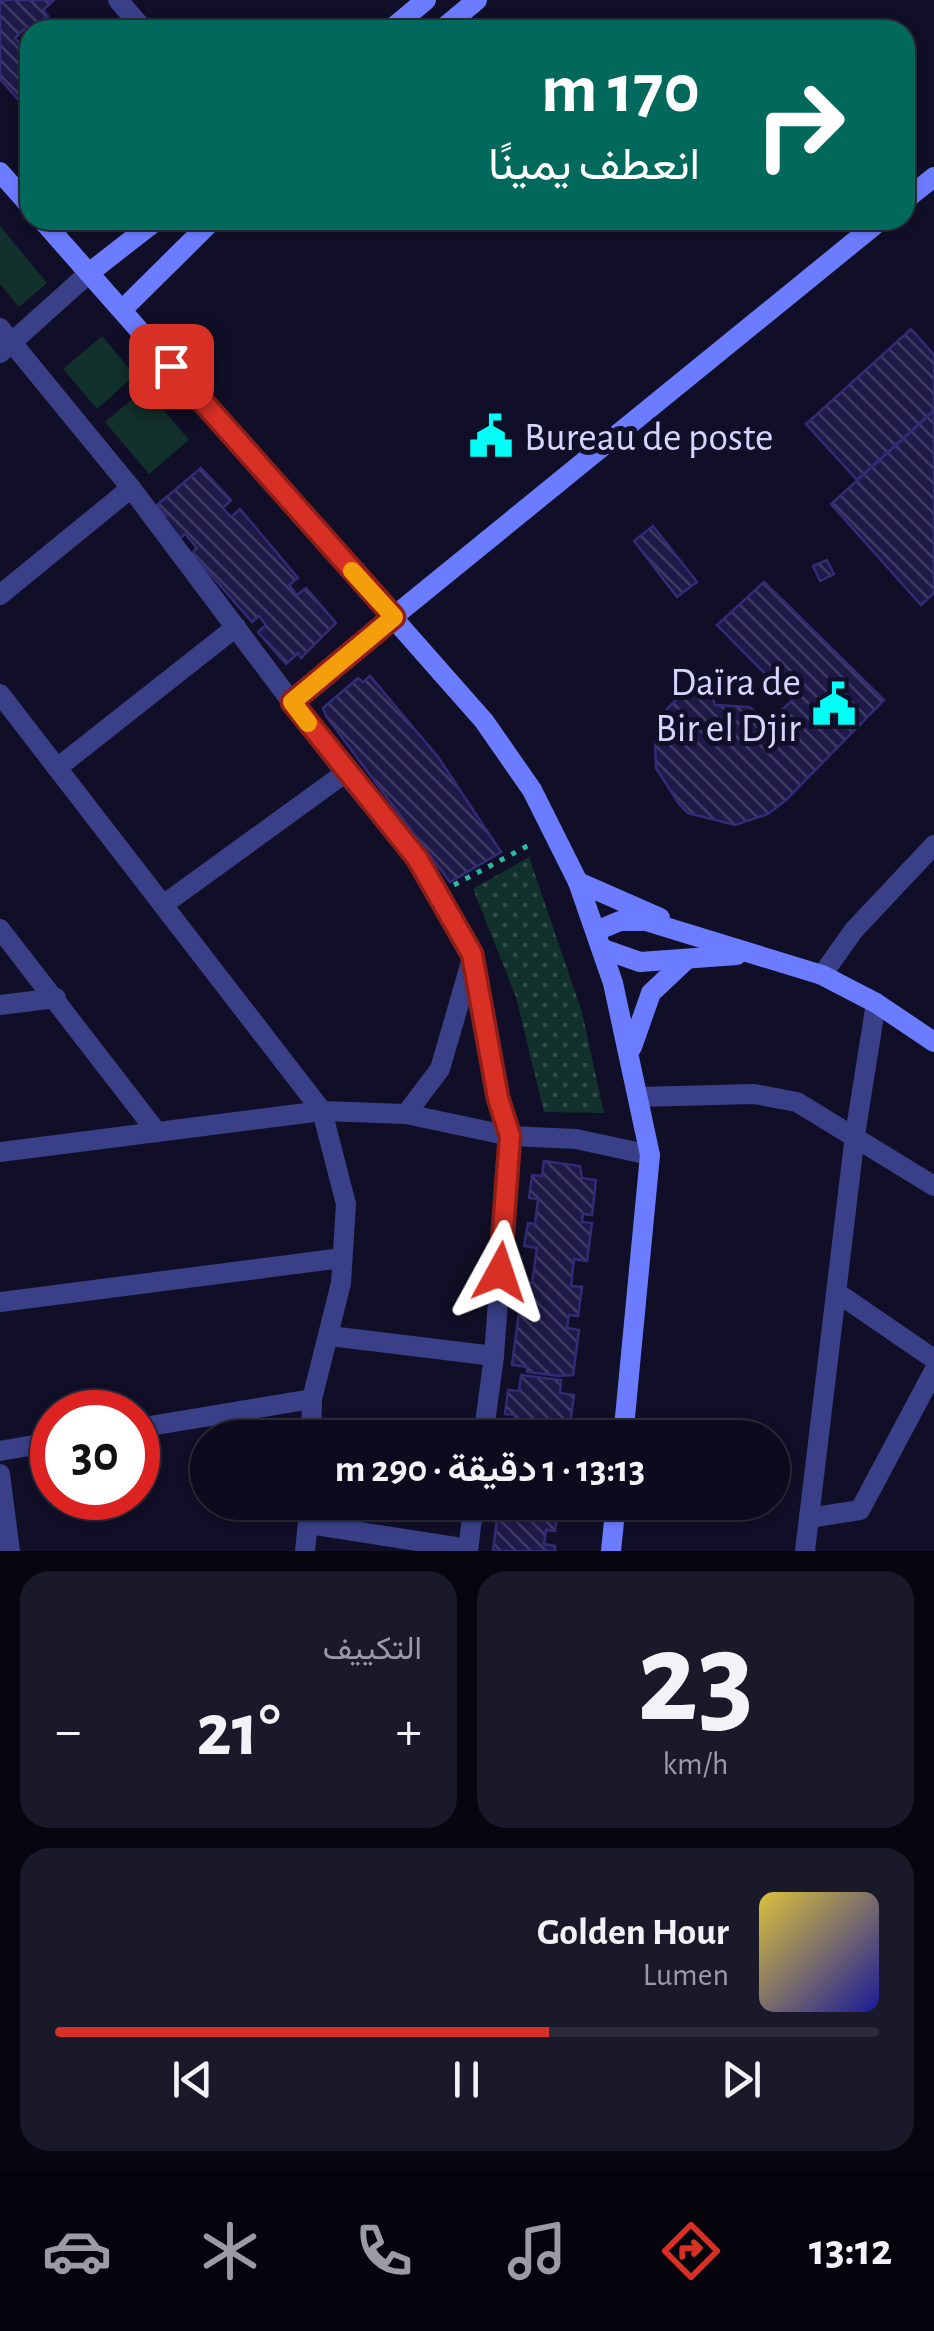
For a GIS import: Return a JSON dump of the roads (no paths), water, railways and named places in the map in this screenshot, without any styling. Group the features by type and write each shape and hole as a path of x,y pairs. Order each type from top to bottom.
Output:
{"main road":[{"path":"402,20 426,0"},
{"path":"453,20 477,0"},
{"path":"0,172 20,195"},
{"path":"51,230 484,721 532,790 578,882 600,939 650,1154 625,1420"},
{"path":"89,273 144,230"},
{"path":"122,310 204,230"},
{"path":"394,617 869,230"},
{"path":"578,882 629,902 688,934"},
{"path":"600,939 633,920 822,975 876,1003 934,1042"},
{"path":"600,939 640,962 749,954"},
{"path":"630,1058 633,1033 651,993 688,959"},
{"path":"611,1551 614,1520"}],"street":[{"path":"118,0 135,20"},
{"path":"89,273 4,341 131,488 345,773 440,892 472,954 498,1098 510,1136 494,1356 485,1420"},
{"path":"0,595 131,488"},
{"path":"292,702 394,617"},
{"path":"57,768 236,628"},
{"path":"0,694 322,1111 346,1204 330,1336 312,1399 311,1420"},
{"path":"163,905 345,773"},
{"path":"822,975 854,930 934,846"},
{"path":"0,930 156,1130"},
{"path":"406,1114 424,1094 446,1054 472,954"},
{"path":"0,1005 56,998"},
{"path":"805,1551 839,1294 855,1135 876,1003"},
{"path":"638,1098 754,1094 798,1102 934,1186"},
{"path":"0,1152 322,1111 406,1114 510,1136 576,1140 650,1154"},
{"path":"0,1302 342,1258"},
{"path":"839,1294 934,1359"},
{"path":"330,1336 494,1356"},
{"path":"809,1518 860,1510 934,1371"},
{"path":"160,1424 312,1399"},
{"path":"0,1451 30,1446"},
{"path":"0,1474 10,1551"},
{"path":"300,1550 307,1520"},
{"path":"339,1520 468,1550 472,1520"}],"place":[{"name":"Bureau de poste","path":"491,436"},
{"name":"Daïra de Bir el Djir","path":"834,704"}]}
